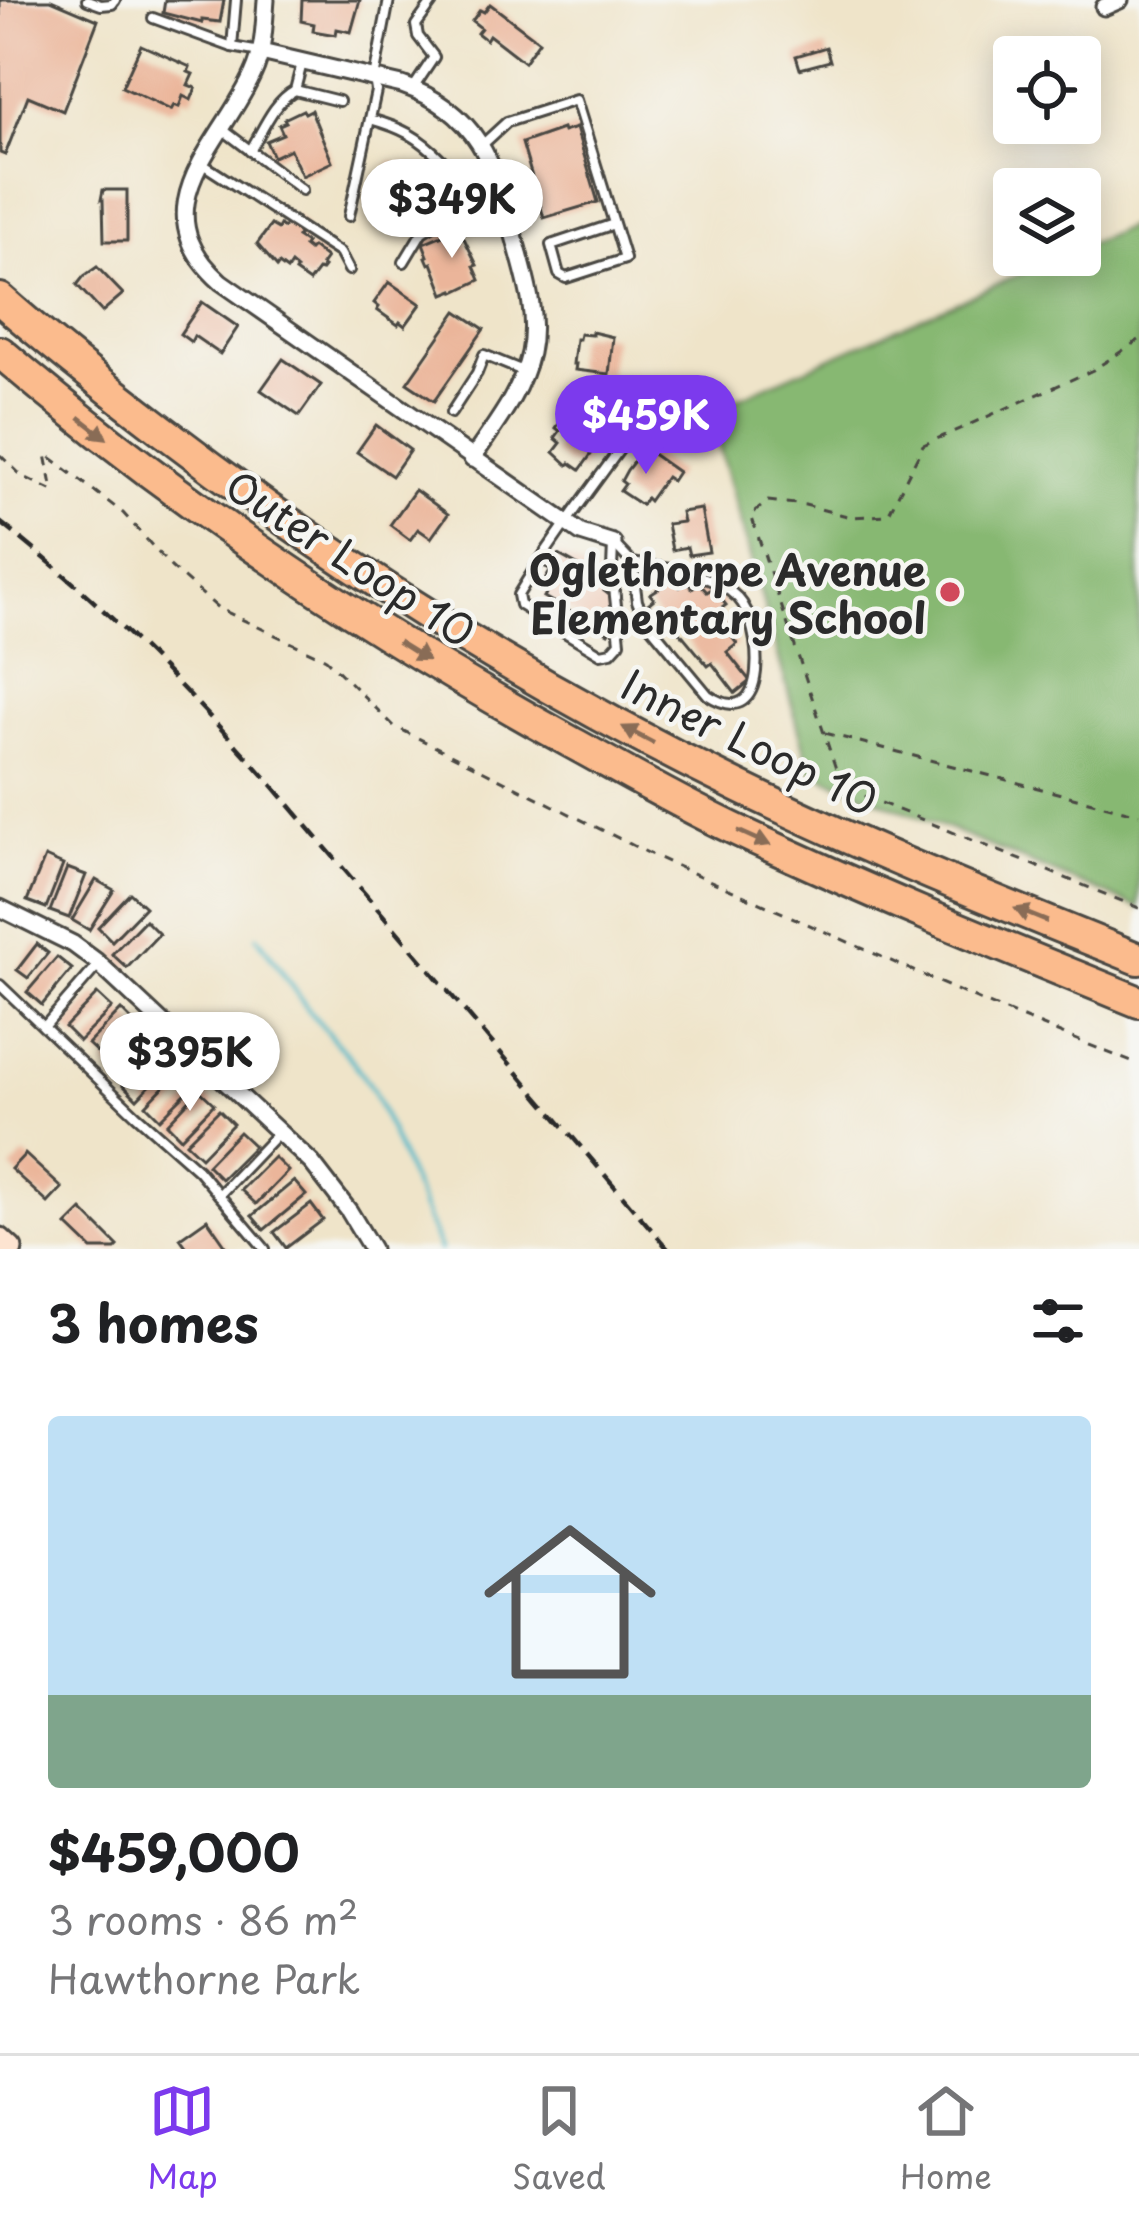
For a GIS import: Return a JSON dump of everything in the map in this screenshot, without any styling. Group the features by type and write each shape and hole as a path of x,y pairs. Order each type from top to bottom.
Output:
{"highway":[{"name":"Inner Loop 10","path":"0,299 277,516 506,662 665,750 800,816 1139,959"},
{"name":"Outer Loop 10","path":"1,353 241,538 485,694 726,826 892,901 1139,1002"}],"street":[{"path":"266,0 261,52 244,93 188,189 186,223 196,255 207,269 472,459 581,533 613,543"},
{"path":"1104,8 1120,0"},
{"path":"261,52 413,88 458,116 484,150 495,172 528,286 533,331 525,371 472,459"},
{"path":"0,908 73,944 99,964 312,1163 372,1249"},
{"path":"0,1239 11,1249"}],"lane":[{"path":"87,0 101,5 115,0"},
{"path":"232,47 236,0"},
{"path":"349,216 376,92 374,78 388,0"},
{"path":"413,88 434,57 416,26 434,0"},
{"path":"153,18 232,47 261,52"},
{"path":"250,151 280,100 295,91 303,62"},
{"path":"295,91 339,101"},
{"path":"404,262 507,122 576,100 626,259 566,278 559,274 550,245 614,224"},
{"path":"370,119 400,127 442,160"},
{"path":"221,129 302,190"},
{"path":"200,162 340,253 350,270"},
{"path":"451,412 484,355 525,371"},
{"path":"613,543 620,642 601,654 518,600 552,538 630,435"},
{"path":"613,543 632,563 710,578 740,599 751,622 757,682 747,699 722,704 708,695 644,618 632,563"},
{"path":"44,1027 99,964"},
{"path":"0,985 198,1170 265,1249"},
{"path":"219,1195 280,1131"}],"path":[{"path":"1139,340 1093,370 923,446 888,514 851,518 768,501 751,514 842,788 1139,908"},
{"path":"0,455 22,476 53,491 46,454 123,513 218,608 326,659 394,726 650,854 1139,1065"},
{"path":"824,732 1139,814"}],"green space":[{"name":"Oglethorpe Avenue Elementary School","path":"1139,222 1139,908 811,772 709,411 1016,276 1101,276 1101,239"}],"building":[{"path":"0,0 51,0 98,20 63,111 28,96 5,155 0,153"},
{"path":"165,0 224,0 220,22 202,23 163,13"},
{"path":"302,0 360,0 351,32 313,31 314,24 301,21"},
{"path":"490,4 539,41 524,62 489,35 486,40 477,33 481,28 472,21"},
{"path":"141,45 190,67 188,72 193,74 188,85 196,88 191,100 183,96 179,107 174,105 171,110 122,87"},
{"path":"826,47 830,61 800,69 796,56"},
{"path":"311,110 332,162 302,176 290,149 273,157 266,141 283,134 279,125 284,119"},
{"path":"576,128 598,202 544,218 522,143"},
{"path":"392,161 420,172 417,176 428,184 401,224 365,201"},
{"path":"103,190 127,190 127,241 104,241"},
{"path":"295,216 305,226 297,237 326,258 309,282 291,264 287,270 277,267 257,244 271,225 283,228"},
{"path":"459,228 480,280 444,294 423,243"},
{"path":"97,267 123,294 102,312 77,285"},
{"path":"389,282 421,304 405,326 377,310 374,303"},
{"path":"202,302 238,327 220,354 194,336 191,342 180,334"},
{"path":"457,311 484,329 434,401 407,383"},
{"path":"592,332 613,337 609,374 575,370 576,339"},
{"path":"283,359 321,385 299,416 261,390"},
{"path":"590,400 617,418 580,470 554,452 561,443 555,438 560,431 556,428 568,411 572,414 577,406 583,410"},
{"path":"376,425 410,450 392,476 357,452"},
{"path":"644,448 678,472 672,481 666,477 641,505 620,491 627,470"},
{"path":"415,490 448,514 431,538 418,529 410,540 390,525"},
{"path":"701,509 709,552 689,555 687,547 672,550 667,524 683,522 681,512"},
{"path":"544,555 555,561 559,555 609,583 604,591 612,597 615,622 608,633 544,597 548,590 542,585 551,570 538,563"},
{"path":"673,579 680,587 687,581 692,588 699,583 707,592 713,588 726,605 717,612 737,644 727,652 750,681 735,693 712,663 708,666 648,604 654,599 650,594"},
{"path":"45,857 63,865 46,908 27,901"},
{"path":"67,868 86,875 69,918 50,911"},
{"path":"96,880 114,890 89,930 72,920"},
{"path":"130,893 145,907 112,941 98,927"},
{"path":"145,920 159,934 127,968 112,954"},
{"path":"37,944 48,953 28,978 17,970"},
{"path":"57,957 72,969 42,1005 27,992"},
{"path":"97,994 112,1008 79,1041 65,1027"},
{"path":"121,1010 135,1024 103,1058 88,1044"},
{"path":"139,1031 153,1045 120,1079 106,1064"},
{"path":"155,1052 169,1066 137,1099 123,1085"},
{"path":"178,1072 193,1086 160,1119 146,1105"},
{"path":"199,1090 214,1104 181,1138 167,1124"},
{"path":"219,1110 233,1124 201,1157 186,1143"},
{"path":"239,1132 254,1146 221,1179 207,1165"},
{"path":"25,1154 62,1188 48,1203 11,1169"},
{"path":"274,1157 288,1171 256,1204 241,1190"},
{"path":"294,1181 306,1195 264,1230 252,1216"},
{"path":"311,1204 323,1220 286,1248 274,1232"},
{"path":"82,1210 118,1246 115,1249 92,1249 67,1225"},
{"path":"207,1219 228,1249 188,1249 180,1238"}],"waterway":[{"path":"257,936 373,1090 440,1249"}],"railway":[{"path":"0,522 106,612 236,745 668,1249"}],"place":[{"name":"Oglethorpe Avenue Elementary School","path":"950,592"}]}
